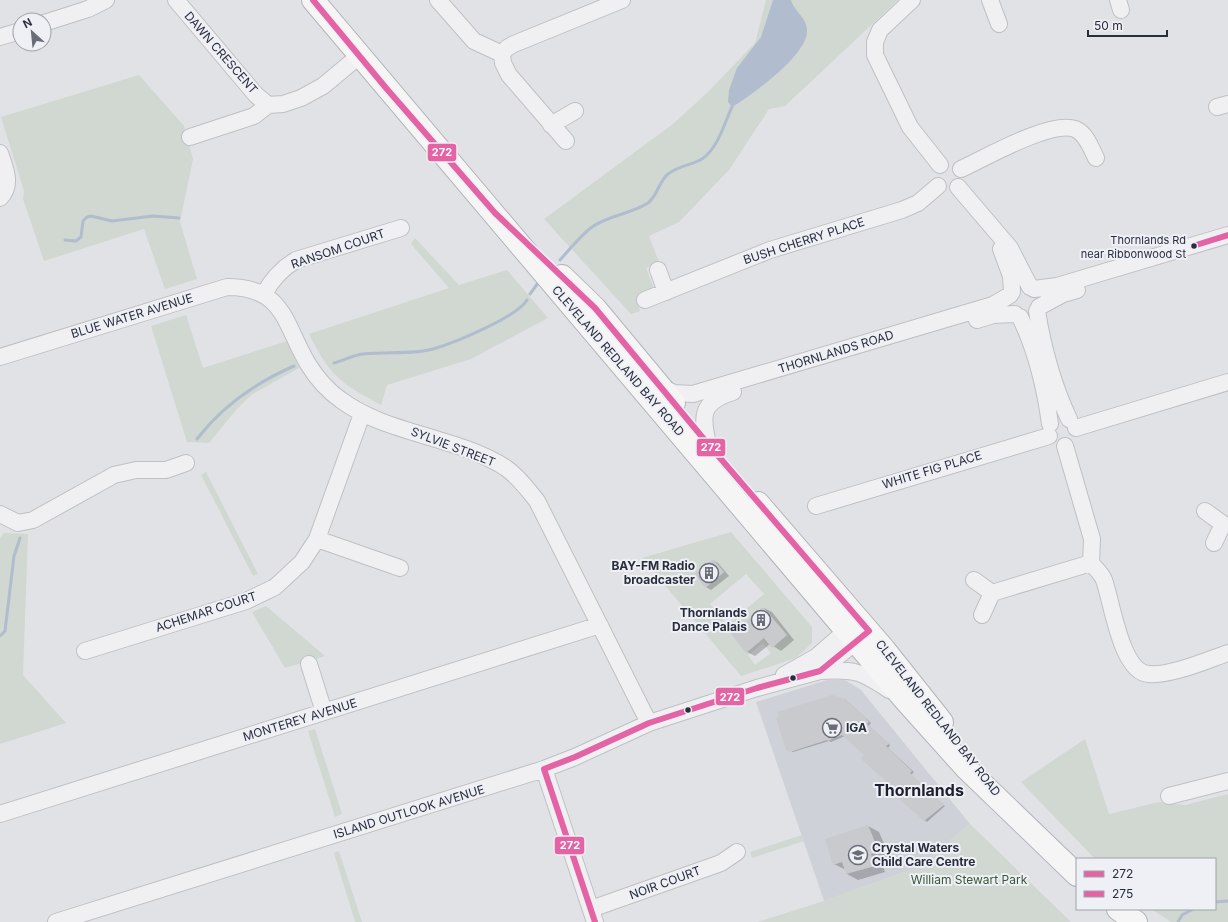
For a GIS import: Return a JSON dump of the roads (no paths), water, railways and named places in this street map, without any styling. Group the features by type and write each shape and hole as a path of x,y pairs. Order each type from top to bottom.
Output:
{"highway":[{"name":"CLEVELAND REDLAND BAY ROAD","path":"313,0 359,56 495,213 523,250 636,382 857,631 915,687 1012,813"},
{"name":"CLEVELAND REDLAND BAY ROAD","path":"495,213 595,308 708,444 857,631 904,699 965,767 1076,874"},
{"path":"595,308 588,313 589,318 616,350 636,382"},
{"path":"1119,910 1136,922"}],"street":[{"path":"52,20 88,9 106,0"},
{"name":"DAWN CRESCENT","path":"176,0 256,95 268,105"},
{"path":"438,0 474,41 502,54"},
{"path":"566,142 509,75 503,63 502,54 507,48 514,44 622,0"},
{"path":"912,0 880,30 875,42 875,55 910,127 940,165"},
{"path":"990,0 999,24"},
{"path":"0,37 12,33"},
{"path":"190,137 254,116 268,105 283,104 301,98 323,86 359,56"},
{"path":"551,125 575,111"},
{"path":"961,169 1045,130 1064,127 1076,129 1084,136 1096,158"},
{"path":"0,153 8,177 6,192 0,198"},
{"path":"949,162 958,165 961,169 963,179 958,187 950,190 938,186 934,177 937,168 940,165 949,162"},
{"name":"BUSH CHERRY PLACE","path":"645,300 770,250 902,210 918,203 938,186"},
{"path":"958,187 1010,248 1032,288 1038,294 1040,300 1038,309 1041,333 1058,395 1073,424 1074,439 1065,446 1055,444 1049,430 1047,398 1029,334 1017,315 1011,309 1009,302 1011,294 1010,276 992,228"},
{"name":"RANSOM COURT","path":"264,294 272,280 283,268 296,260 401,228"},
{"name":"THORNLANDS ROAD","path":"660,386 674,393 693,394 993,305 1011,294 1017,288 1024,286 1032,288 1057,286 1228,235"},
{"name":"THORNLANDS ROAD","path":"708,444 703,422 705,411 710,402 721,396 993,315 1029,316 1063,294 1228,245"},
{"path":"658,270 666,292"},
{"name":"BLUE WATER AVENUE","path":"0,357 227,287 245,287 264,294"},
{"name":"SYLVIE STREET","path":"264,294 283,312 308,364 323,384 340,400 362,414 488,458 507,469 522,483 537,501 650,723"},
{"path":"1049,430 1056,419 1062,417 1073,424 1228,382"},
{"name":"ACHEMAR COURT","path":"86,651 256,597 275,587 289,575 302,562 317,539 362,414"},
{"name":"WHITE FIG PLACE","path":"816,506 1049,430"},
{"path":"1065,446 1092,539 1091,563 1103,578 1126,656 1136,669 1147,674 1163,674 1228,653"},
{"path":"0,514 18,523 33,520 114,475 136,470 166,470 186,463"},
{"path":"1206,511 1225,523 1214,543"},
{"path":"317,539 400,568"},
{"path":"982,614 992,593 1091,563"},
{"path":"974,580 992,593"},
{"name":"MONTEREY AVENUE","path":"0,814 600,625"},
{"name":"ISLAND OUTLOOK AVENUE","path":"56,922 544,769 575,757 650,723 757,688 820,671 857,631"},
{"name":"ISLAND OUTLOOK AVENUE","path":"757,688 816,657 857,631"},
{"path":"309,664 324,712"},
{"path":"820,671 847,669 869,676 904,699"},
{"path":"544,769 593,915"},
{"path":"1169,796 1195,795 1228,781"},
{"name":"NOIR COURT","path":"593,915 720,863 737,852"}],"water":[{"path":"773,0 791,0 807,27 804,42 798,52 777,74 752,94 732,107 728,102 729,90 737,68 761,37"}],"waterway":[{"path":"560,260 579,238 592,227 648,203 654,196 662,180 668,174 676,169 698,161 708,154 716,142 732,107"},
{"path":"65,240 76,241 81,237 83,221 87,217 91,216 112,221 153,216 179,218"},
{"path":"530,294 538,283"},
{"path":"334,363 363,354 416,352 443,346 484,329 511,314 521,307 527,300"},
{"path":"197,439 229,405 266,380 294,366"},
{"path":"0,636 5,631 14,556 20,538"},
{"path":"1216,902 1228,901"},
{"path":"1178,922 1182,915 1191,910"}],"place":[{"name":"Thornlands Rd near Ribbonwood St","path":"1194,246"},
{"name":"BAY-FM Radio broadcaster","path":"709,573"},
{"name":"Thornlands Dance Palais","path":"761,620"},
{"name":"IGA","path":"832,728"},
{"name":"Crystal Waters Child Care Centre","path":"858,855"}],"district":[{"name":"Thornlands","path":"919,790"}],"park label":[{"name":"William Stewart Park","path":"969,880"}]}
